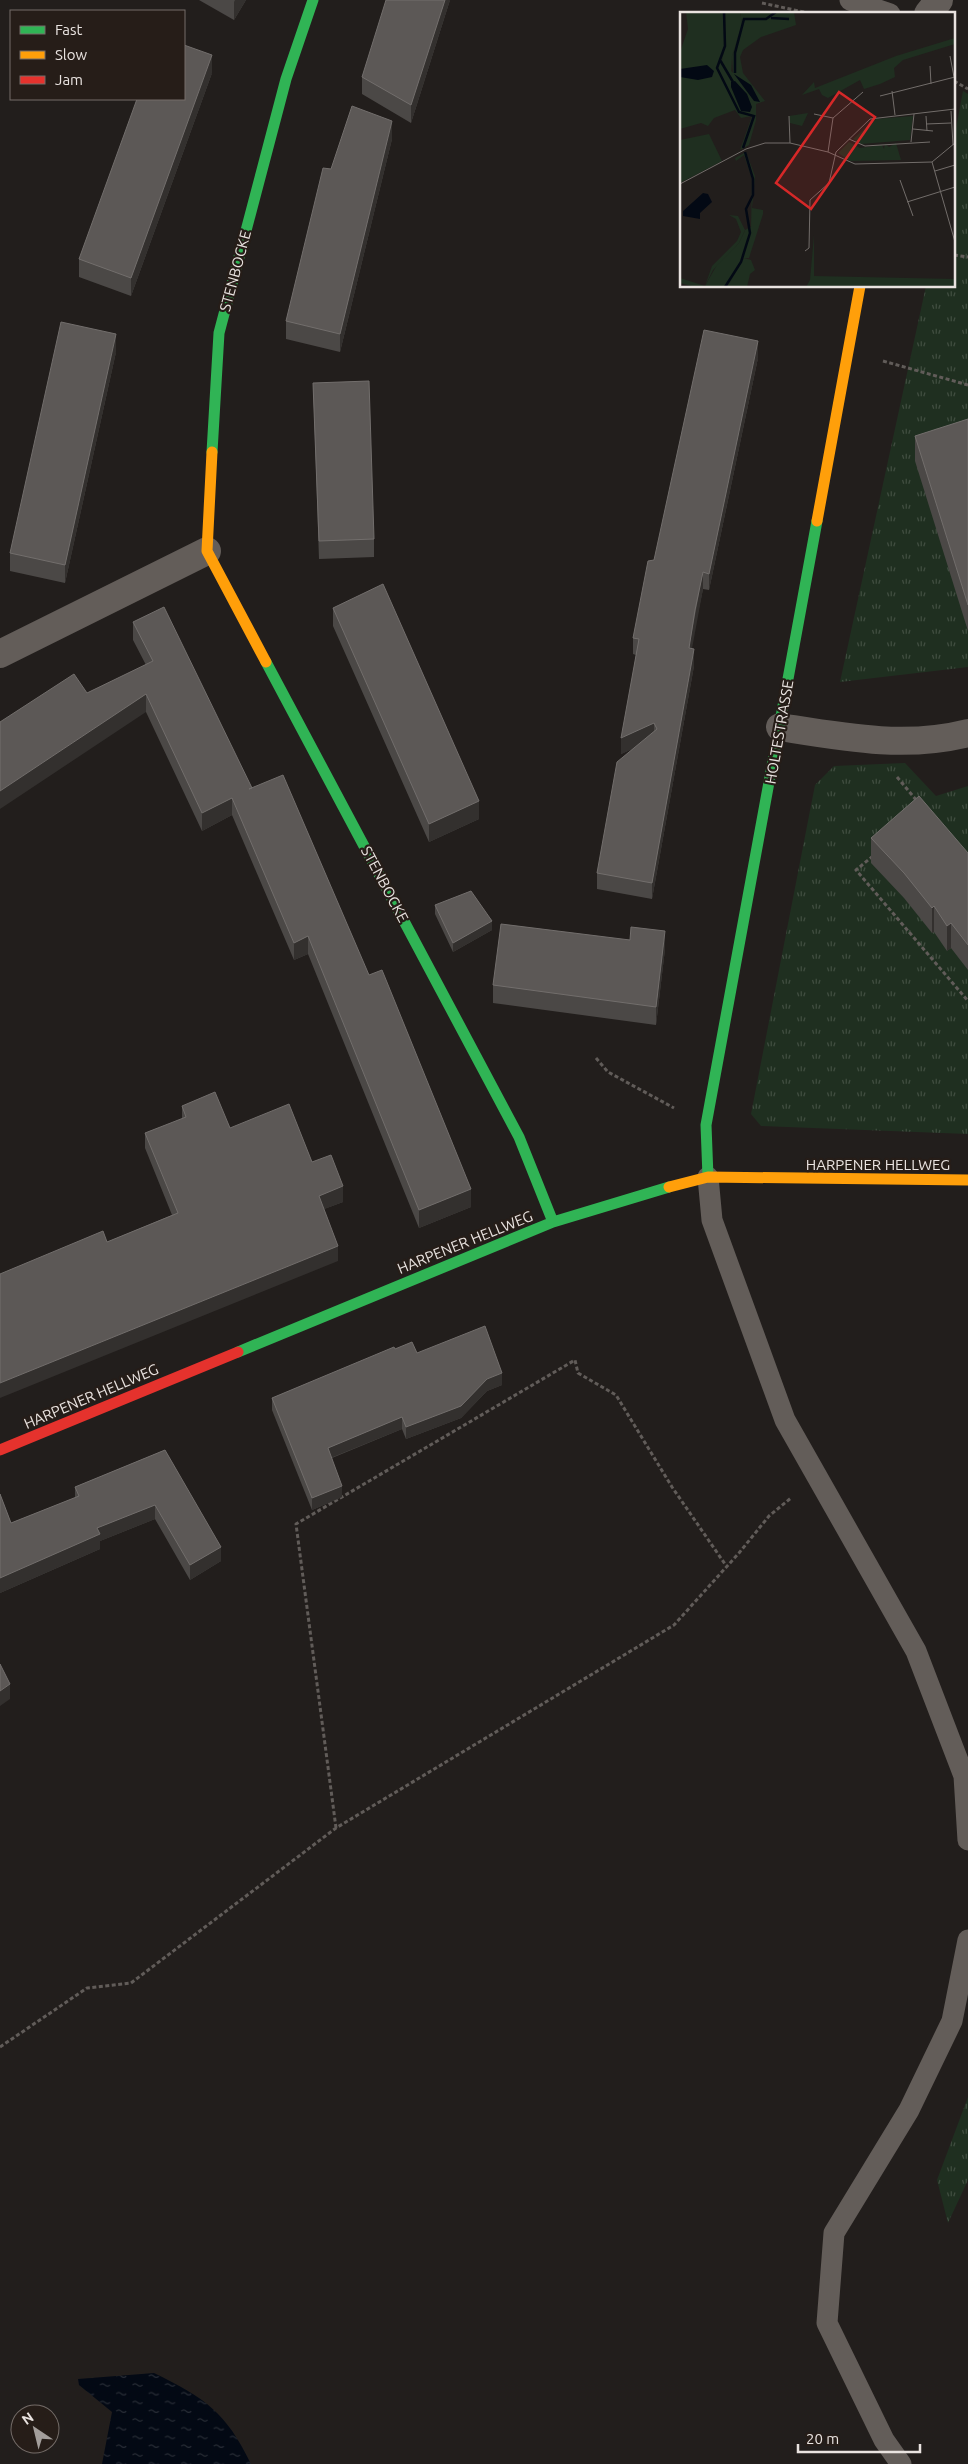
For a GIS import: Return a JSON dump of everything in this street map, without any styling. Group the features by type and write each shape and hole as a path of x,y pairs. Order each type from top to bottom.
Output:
{"street":[{"name":"STENBOCKE","path":"313,0 286,78 219,333 207,551 519,1137 553,1222"},
{"path":"930,12 939,0"},
{"name":"HOLTESTRASSE","path":"708,1178 706,1125 860,288"},
{"path":"0,654 207,551"},
{"path":"780,727 865,740 899,742 944,739 968,733"},
{"name":"HARPENER HELLWEG","path":"0,1450 553,1222 624,1198 708,1178 968,1180"}],"lane":[{"path":"850,0 884,12"},
{"path":"708,1178 712,1220 784,1420 916,1652 964,1776 968,1840"},
{"path":"901,2464 884,2440 827,2323 834,2233 909,2110 952,2021 968,1940"}],"path":[{"path":"762,3 804,12"},
{"path":"956,82 968,89"},
{"path":"848,352 968,385"},
{"path":"877,852 856,870 968,1001"},
{"path":"596,1058 608,1072 644,1091"},
{"path":"336,1828 296,1524 575,1360 578,1373 616,1395 672,1488 727,1567"},
{"path":"0,2048 87,1988 131,1983 336,1828 674,1625 727,1567 769,1516 816,1477"}],"green space":[{"path":"963,91 968,94 968,667 840,682 926,288 956,288 956,128"},
{"path":"905,763 936,796 968,786 968,1134 761,1126 751,1114 815,785 834,766"},
{"path":"968,2097 968,2180 948,2223 937,2180"}],"water":[{"path":"154,2373 187,2390 212,2408 232,2431 251,2464 102,2464 112,2412 79,2385 78,2379"}],"building":[{"path":"386,0 445,0 411,105 362,77"},
{"path":"185,45 212,55 131,278 79,259 137,100 185,100"},
{"path":"352,106 392,121 340,334 286,321 323,168 331,169"},
{"path":"61,322 116,334 65,565 10,553"},
{"path":"704,330 758,341 709,574 703,572 695,610 689,648 694,649 652,883 597,873 617,762 657,729 654,723 621,738 639,639 633,638 648,561 654,560"},
{"path":"369,381 374,539 319,541 313,383"},
{"path":"968,419 968,605 915,436"},
{"path":"383,584 479,801 429,824 333,608"},
{"path":"164,607 252,788 283,775 369,975 382,970 471,1189 419,1210 308,936 294,943 232,798 202,813 146,694 0,791 0,722 74,674 87,693 153,661 133,622"},
{"path":"919,796 968,853 968,945 951,923 947,926 934,906 932,908 904,873 871,838"},
{"path":"471,891 492,921 453,943 435,905"},
{"path":"501,924 630,940 631,927 665,931 656,1007 493,985"},
{"path":"215,1092 230,1128 289,1104 312,1162 331,1155 343,1186 319,1196 338,1246 0,1383 0,1274 103,1231 107,1242 178,1213 145,1133 186,1117 182,1106"},
{"path":"485,1326 502,1373 487,1379 461,1406 406,1427 402,1417 328,1448 342,1486 312,1498 272,1398 394,1347 395,1349 412,1342 417,1353"},
{"path":"165,1450 221,1547 190,1565 155,1505 97,1528 100,1534 0,1578 0,1494 11,1523 79,1496 75,1487"},
{"path":"0,1664 10,1684 0,1691"}],"traffic: fast":[{"path":"212,452 219,333 286,79 313,0"},
{"path":"708,1177 706,1125 817,521"},
{"path":"266,662 519,1137 553,1222"},
{"path":"238,1352 553,1222 669,1187"}],"traffic: slow":[{"path":"817,521 860,288"},
{"path":"212,452 207,551 266,662"},
{"path":"669,1187 708,1177 968,1180"}],"traffic: jam":[{"path":"0,1450 238,1352"}]}
